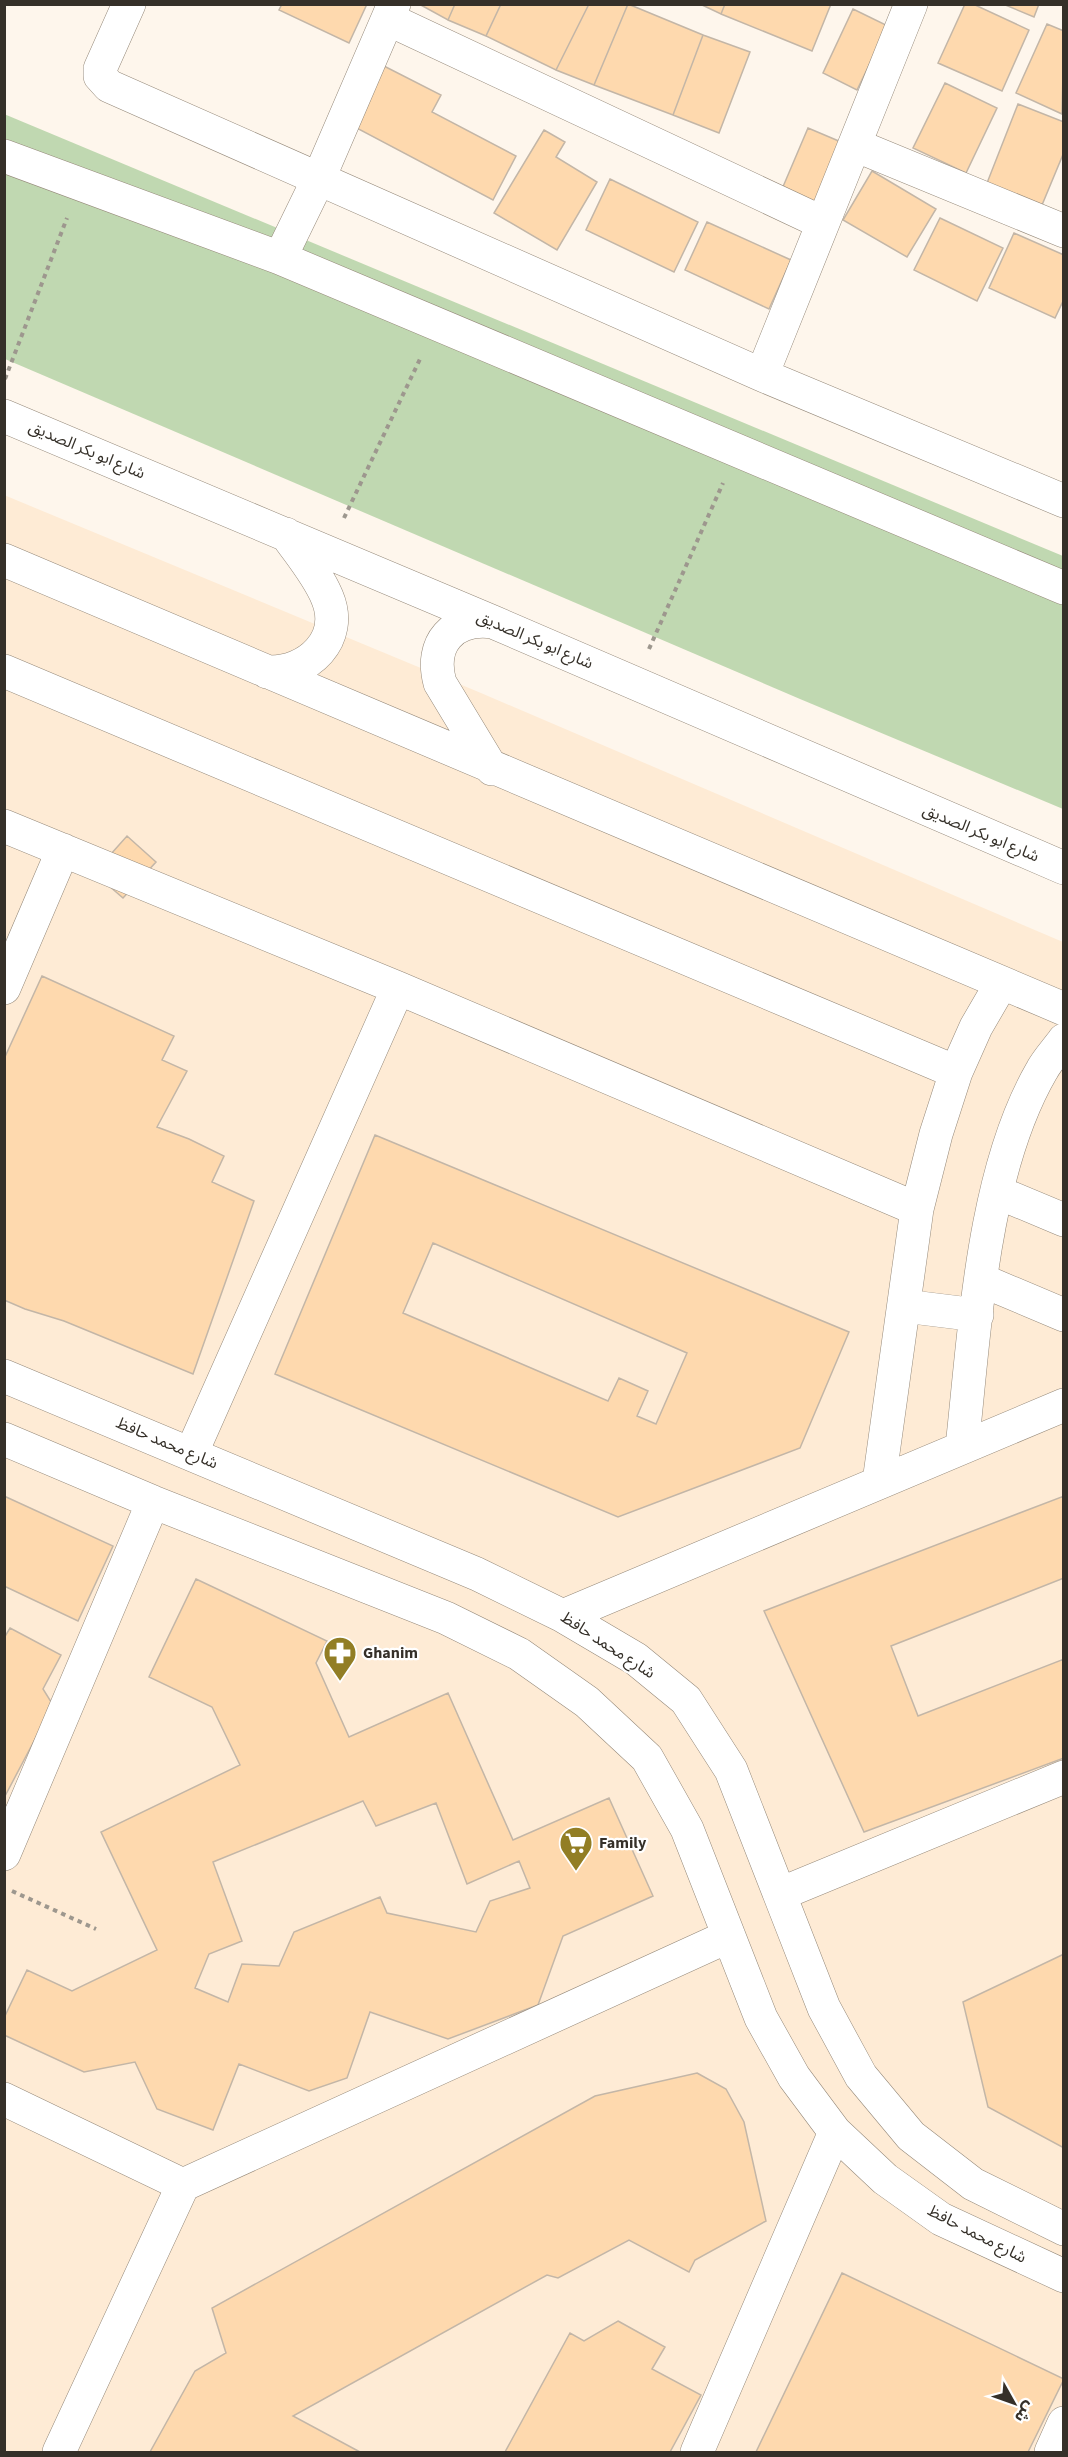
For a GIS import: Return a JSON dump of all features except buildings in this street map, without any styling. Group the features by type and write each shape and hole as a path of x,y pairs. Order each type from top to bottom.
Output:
{"street":[{"path":"129,4 102,63 100,76 109,87 762,375 1064,501"},
{"path":"762,375 911,4"},
{"path":"280,258 319,178 391,12 823,223"},
{"path":"855,146 1063,230"},
{"path":"4,156 280,258 738,451 1061,579"},
{"name":"شارع ابو بكر الصديق","path":"4,416 634,682 1064,868"},
{"path":"267,672 282,673 309,662 319,652 331,625 327,597 286,534"},
{"path":"4,560 492,769 1064,1009"},
{"path":"492,769 440,683 436,669 442,642 451,631 464,623 479,620 493,622"},
{"path":"4,671 956,1072"},
{"path":"4,826 398,988 917,1209"},
{"path":"4,988 63,850"},
{"path":"879,1482 917,1209 936,1134 956,1072 976,1027 1001,984"},
{"path":"191,1454 398,988"},
{"path":"962,1447 981,1280 997,1192 1015,1129 1042,1070 1064,1040"},
{"path":"997,1192 1064,1220"},
{"path":"981,1280 1064,1315"},
{"path":"904,1306 977,1315"},
{"name":"شارع محمد حافظ","path":"4,1376 477,1574 563,1616 636,1659 686,1700 731,1770 830,2018 861,2076 911,2136 973,2184 1064,2229"},
{"path":"563,1616 1064,1405"},
{"name":"شارع محمد حافظ","path":"4,1439 153,1502 446,1617 519,1654 587,1702 647,1758 687,1829 761,2018 794,2077 835,2132 885,2179 941,2219 1064,2276"},
{"path":"4,1854 153,1502"},
{"path":"780,1894 1064,1777"},
{"path":"59,2452 183,2185 729,1936"},
{"path":"4,2099 183,2185"},
{"path":"697,2452 835,2132"},
{"path":"1051,2452 1064,2423"}],"path":[{"path":"4,381 80,184"},
{"path":"328,552 437,324"},
{"path":"634,682 738,451"},
{"path":"4,1888 96,1929"}],"shaded area":[{"path":"4,495 481,693 1063,942 1063,2452 5,2452"}],"green space":[{"path":"4,114 1063,556 1063,809 5,359"}],"place":[{"name":"Ghanim","path":"340,1682"},
{"name":"Family","path":"576,1872"}]}
